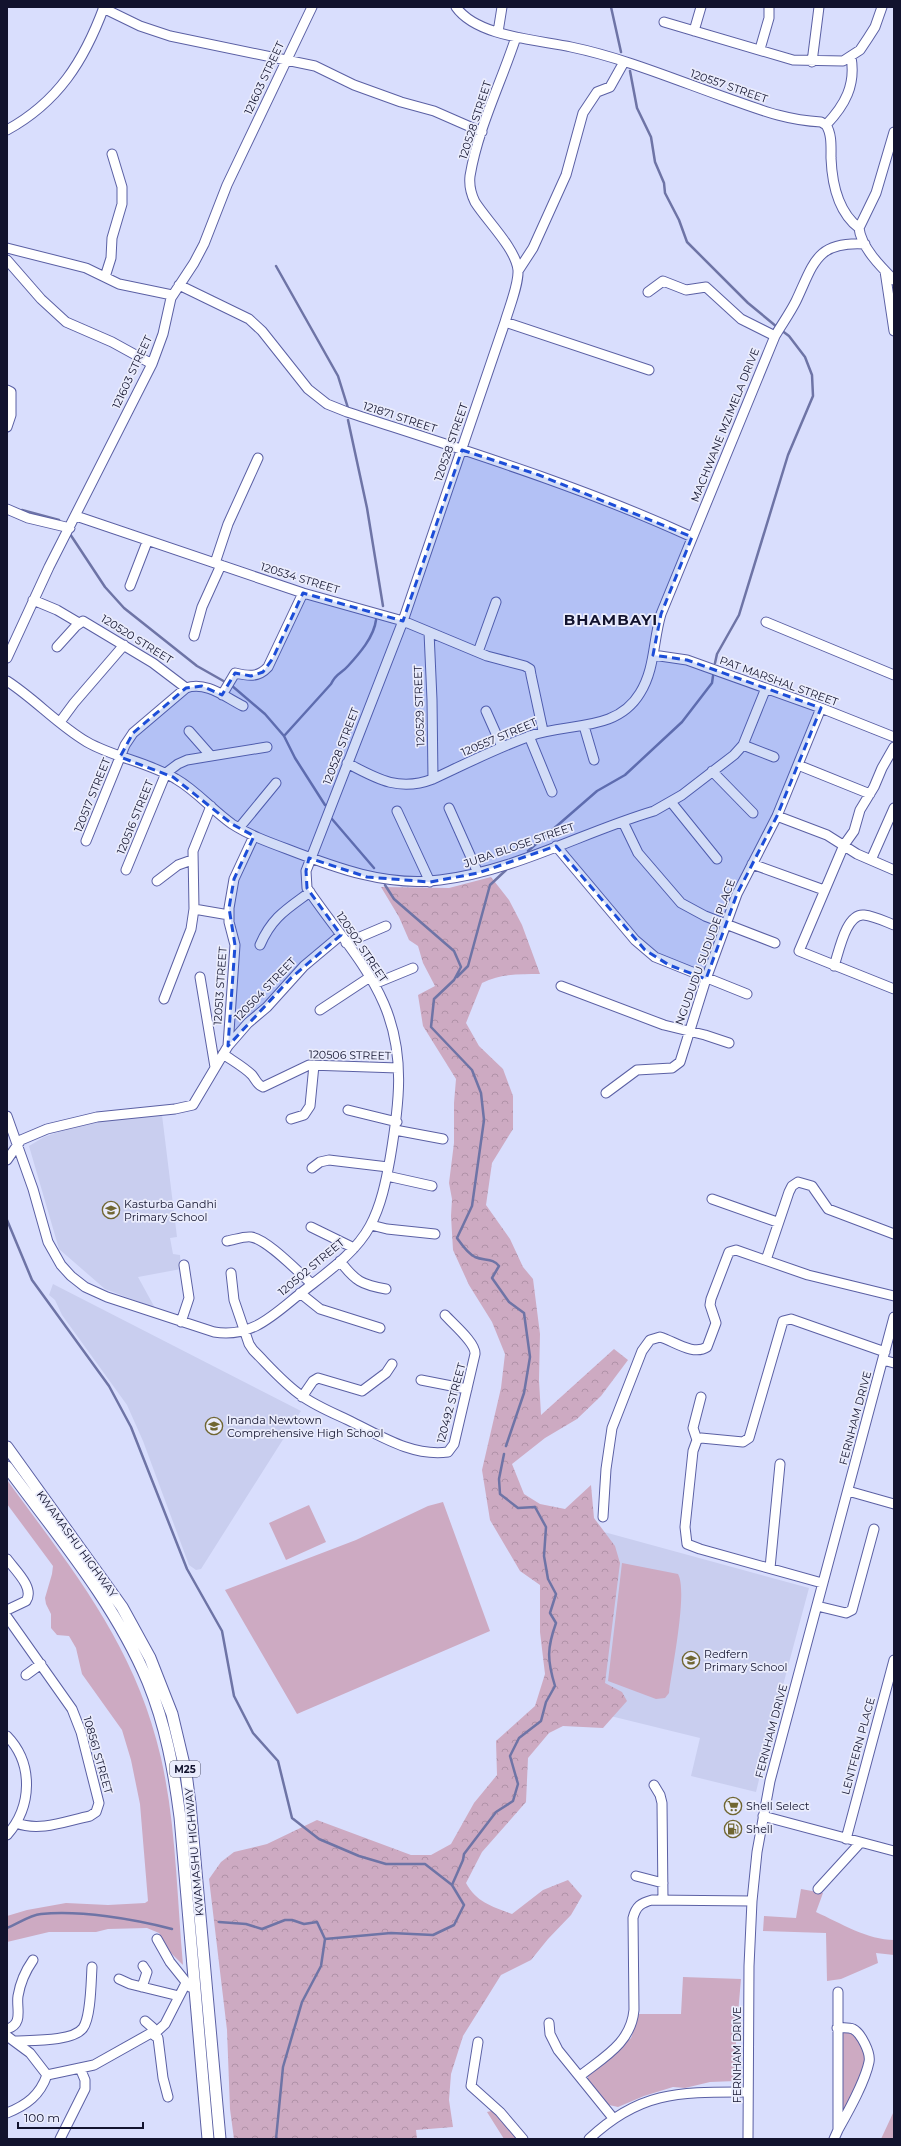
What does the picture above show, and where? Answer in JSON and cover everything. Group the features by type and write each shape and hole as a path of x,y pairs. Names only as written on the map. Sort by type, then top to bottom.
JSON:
{"main road":[{"name":"KWAMASHU HIGHWAY","path":"7,1447 122,1607 150,1658 172,1714 186,1773 190,1804 220,2139"},
{"name":"KWAMASHU HIGHWAY","path":"7,1467 100,1596 125,1634 142,1668 156,1706 174,1772 208,2139"}],"street":[{"name":"121603 STREET","path":"7,658 33,600 152,364 163,334 168,306 172,295 194,263 204,244 227,185 286,58 312,7"},
{"name":"120557 STREET","path":"456,7 472,21 498,32 516,37 572,47 624,62 782,117 821,122 826,125"},
{"path":"498,32 502,7"},
{"path":"694,31 701,7"},
{"path":"760,49 769,18 769,7"},
{"path":"812,62 819,7"},
{"path":"664,22 760,49 793,60 812,62 843,61 851,57 868,38 875,27 882,7"},
{"path":"7,130 48,102 63,85 78,63 94,33 104,8 155,32 177,38 286,58 315,66 354,85 401,102 434,111 482,132"},
{"name":"120528 STREET","path":"310,858 403,621 505,322 518,271 508,248 481,212 471,193 470,176 482,132 516,37"},
{"path":"851,57 854,71 850,90 842,108 826,125 829,133 832,176 836,192 850,219 859,228 865,244 885,271 894,280"},
{"path":"518,271 533,248 566,175 583,113 597,92 610,87 624,62"},
{"path":"859,228 874,198 894,132"},
{"path":"105,277 111,258 112,238 122,204 122,187 112,154"},
{"name":"MACHWANE MZIMELA DRIVE","path":"653,655 655,637 661,614 778,330 796,302 807,274 817,258 828,249 838,244 865,244"},
{"path":"7,248 86,268 119,284 172,295"},
{"path":"8,264 41,299 66,322 112,342 152,364"},
{"path":"885,271 894,332"},
{"path":"648,292 663,282 686,290 706,287 741,319 778,330"},
{"name":"121871 STREET","path":"179,285 241,314 254,323 308,389 327,404 347,412 539,475 654,520 692,537"},
{"path":"505,322 649,370"},
{"path":"7,390 10,392 10,415 7,427"},
{"path":"194,636 202,607 218,564 228,524 258,458"},
{"path":"7,509 28,518 70,528"},
{"name":"120534 STREET","path":"76,516 147,542 303,593 403,621 478,652 516,663 530,670 543,731"},
{"path":"130,586 147,542"},
{"path":"224,692 233,676 251,676 263,672 273,658 303,593"},
{"name":"120520 STREET","path":"33,600 60,612 78,623 87,622 165,671 186,688"},
{"path":"478,652 496,602"},
{"path":"766,622 894,675"},
{"path":"58,646 78,623"},
{"name":"120529 STREET","path":"429,632 433,780"},
{"path":"60,722 74,703 124,645"},
{"name":"120557 STREET","path":"347,763 375,777 398,784 415,785 433,780 502,747 543,731 584,726 604,721 626,709 640,694 648,675 653,655"},
{"name":"PAT MARSHAL STREET","path":"653,655 687,660 820,708 894,737"},
{"name":"JUBA BLOSE STREET","path":"7,681 85,741 120,757 166,773 185,784 239,828 254,836 310,858 367,877 430,882 478,873 623,822 672,802 734,755 743,745 766,688"},
{"path":"186,688 202,686 224,692 243,706"},
{"name":"120517 STREET","path":"86,841 120,757 132,732 186,688"},
{"name":"NGUDUDU SUDUDE PLACE","path":"606,1093 637,1070 666,1069 678,1065 706,979 726,924 752,864 776,816 820,708"},
{"path":"486,711 502,747"},
{"path":"584,726 594,760"},
{"path":"189,731 212,756"},
{"path":"530,736 552,792"},
{"path":"743,745 774,758"},
{"path":"894,747 870,794 860,810 854,831 844,845 799,951 894,989"},
{"path":"166,773 182,762 267,748"},
{"path":"798,765 870,794"},
{"path":"712,771 753,813"},
{"name":"120516 STREET","path":"126,870 166,773"},
{"path":"239,828 276,783"},
{"path":"672,802 717,858"},
{"path":"164,999 191,929 194,909 192,860 197,837 211,806"},
{"path":"449,808 478,873"},
{"path":"871,860 894,808"},
{"path":"397,811 430,882"},
{"path":"776,816 827,835 871,860 894,870"},
{"path":"623,822 638,852 681,903 705,916 775,943"},
{"name":"120513 STREET","path":"225,1050 235,945 229,915 234,879 254,836"},
{"path":"556,846 645,950 669,965 747,994"},
{"name":"120502 STREET","path":"18,1144 48,1242 61,1265 85,1287 92,1291 182,1322 224,1334 246,1331 264,1322 354,1248 371,1225 386,1176 396,1126 399,1098 398,1068 394,1034 385,1006 372,980 310,892 306,878 310,858"},
{"path":"157,881 178,865 192,860"},
{"path":"752,864 824,890"},
{"path":"260,944 267,929 278,916 310,892"},
{"path":"194,909 229,915"},
{"path":"834,966 847,928 854,918 863,915 894,925"},
{"path":"346,943 386,926"},
{"name":"120504 STREET","path":"18,1144 24,1138 56,1126 97,1118 175,1109 193,1104 225,1050 248,1023 267,1007 292,978 341,935"},
{"path":"320,1010 372,980 413,968"},
{"path":"200,977 214,1068"},
{"path":"561,986 664,1025 689,1032 705,1034 729,1043"},
{"name":"120506 STREET","path":"225,1050 251,1075 258,1085 262,1087 301,1068 314,1065 398,1068"},
{"path":"291,1119 304,1115 310,1106 314,1065"},
{"path":"348,1110 396,1126 443,1139"},
{"path":"7,1116 18,1144 7,1160"},
{"path":"312,1168 320,1162 330,1160 388,1167"},
{"path":"386,1176 432,1186"},
{"path":"766,1260 777,1222 792,1186 798,1182 803,1182 812,1186 828,1209 894,1234"},
{"path":"712,1199 777,1222"},
{"path":"371,1225 387,1229 435,1234"},
{"path":"311,1228 354,1248"},
{"path":"227,1241 250,1236 258,1239 292,1265 312,1284"},
{"path":"603,1517 606,1469 612,1428 646,1345 654,1338 660,1337 693,1350 700,1350 707,1347 716,1323 710,1305 711,1299 729,1252 736,1250 808,1275 894,1296"},
{"path":"340,1261 359,1282 386,1289"},
{"path":"182,1322 188,1298 184,1265"},
{"name":"120492 STREET","path":"231,1273 234,1300 253,1350 302,1397 397,1444 411,1449 444,1453 451,1450 454,1444 476,1350 444,1315"},
{"path":"300,1293 320,1309 380,1328"},
{"name":"FERNHAM DRIVE","path":"748,2139 749,1966 752,1901 763,1816 770,1781 894,1317"},
{"path":"697,1440 706,1437 742,1442 749,1438 783,1321 791,1319 884,1356 894,1363"},
{"path":"302,1397 313,1381 318,1378 362,1391 386,1373 392,1364"},
{"path":"421,1380 467,1389"},
{"path":"701,1397 693,1428 697,1440 693,1451 685,1527 687,1544 700,1550 822,1583"},
{"path":"770,1568 780,1464"},
{"path":"848,1492 894,1504"},
{"path":"817,1606 846,1613 852,1610 874,1529"},
{"path":"7,1559 27,1587 29,1593 26,1601 7,1610"},
{"name":"108561 STREET","path":"9,1622 41,1664 76,1718 100,1803 96,1812 90,1816 39,1827 28,1828 16,1823"},
{"name":"LENTFERN PLACE","path":"846,1839 894,1660"},
{"path":"26,1675 41,1664"},
{"path":"7,1736 18,1750 27,1776 26,1800 16,1823 7,1835"},
{"path":"654,1785 660,1795 662,1803 663,1900"},
{"path":"763,1816 894,1851"},
{"path":"818,1889 860,1843"},
{"path":"636,1876 663,1883"},
{"path":"580,2076 614,2048 628,2033 634,2010 634,1913 637,1908 645,1902 663,1900 752,1901"},
{"path":"157,1939 170,1962 186,1983 195,1991"},
{"path":"7,2029 13,2026 17,2021 18,1994 33,1960"},
{"path":"142,1987 147,1972 143,1966"},
{"path":"11,2038 58,2038 73,2035 83,2028 87,2016 92,1967"},
{"path":"119,1979 142,1987 179,1996"},
{"path":"47,2075 80,2068 106,2060 148,2034 154,2034 165,2024 186,1983"},
{"path":"838,1992 838,2130"},
{"path":"145,2021 153,2028 154,2034 158,2038 163,2078 168,2097"},
{"path":"549,2023 550,2034 558,2050 613,2118"},
{"path":"834,2139 849,2110 870,2061 867,2050 859,2034 852,2029 837,2028"},
{"path":"11,2038 30,2053 47,2075"},
{"path":"478,2042 471,2078 471,2086 500,2112 523,2139"},
{"path":"60,2139 85,2089 85,2080 80,2068"},
{"path":"7,2112 22,2105 42,2089 47,2075"},
{"path":"588,2139 613,2118 636,2105 674,2094 748,2092"}],"highlighted area":[{"path":"462,450 539,475 692,537 661,614 653,655 687,660 821,708 777,816 737,894 706,979 669,965 645,950 556,846 478,873 430,882 367,877 309,858 306,871 307,888 341,935 291,978 228,1046 235,945 229,908 234,879 254,836 232,824 173,777 120,757 133,733 186,688 202,686 222,695 235,673 251,676 263,672 273,658 303,593 403,621"}],"shaded area":[{"name":"Kasturba Gandhi Primary School","path":"162,1115 177,1237 170,1238 173,1254 180,1255 181,1269 138,1277 155,1308 105,1289 59,1249 29,1146 44,1137 70,1128 110,1120"},
{"name":"Inanda Newtown Comprehensive High School","path":"53,1284 301,1411 201,1569 196,1570 189,1565 143,1441 127,1405 62,1315 55,1300 49,1295"},
{"name":"Redfern Primary School","path":"604,1532 809,1588 756,1792 691,1776 700,1738 586,1710"}],"green space":[{"path":"491,877 509,900 522,925 540,974 517,974 503,976 482,983 466,1023 479,1046 503,1069 513,1096 513,1129 492,1163 486,1205 510,1239 523,1267 533,1279 540,1334 539,1380 541,1415 614,1349 628,1360 601,1396 577,1419 545,1438 512,1464 524,1494 540,1504 565,1509 591,1485 594,1518 615,1546 620,1563 605,1683 622,1692 627,1701 603,1728 563,1726 549,1733 528,1758 526,1802 482,1852 466,1883 470,1890 480,1899 492,1906 512,1914 543,1890 568,1880 582,1896 571,1915 548,1939 531,1960 501,1975 463,2036 451,2074 449,2100 453,2127 416,2130 417,2139 234,2139 230,2109 227,2030 209,1879 221,1862 234,1852 267,1844 317,1820 411,1855 431,1855 451,1844 474,1803 497,1775 496,1741 535,1706 545,1674 540,1632 540,1585 520,1571 490,1520 482,1470 501,1388 505,1354 492,1322 469,1285 453,1250 451,1216 452,1199 449,1183 454,1143 454,1103 456,1079 423,1026 418,995 435,986 423,963 418,946 409,940 399,917 381,887 449,888"},
{"path":"7,1480 56,1546 99,1611 119,1645 150,1717 161,1758 170,1808 183,1965 169,1951 159,1933 147,1928 108,1929 96,1932 49,1932 7,1942 7,1916 27,1910 66,1903 108,1905 145,1903 148,1901 140,1804 131,1760 122,1730 82,1674 76,1648 69,1636 57,1635 51,1628 51,1614 45,1598 53,1566 7,1504"},
{"path":"443,1502 490,1631 297,1714 225,1590 356,1540 428,1506"},
{"path":"309,1505 326,1542 286,1560 269,1523"},
{"path":"622,1563 678,1574 681,1583 680,1613 676,1649 669,1693 665,1698 656,1699 608,1681"},
{"path":"801,1889 823,1893 816,1912 864,1934 894,1940 894,1955 876,1953 878,1963 841,1979 827,1981 826,1933 763,1931 764,1916 796,1918"},
{"path":"683,1977 741,1979 736,2037 736,2081 710,2082 685,2088 673,2087 644,2096 618,2107 609,2105 588,2080 588,2076 631,2038 639,2014 681,2014"},
{"path":"845,2032 853,2035 859,2040 865,2052 866,2061 852,2099 847,2109 840,2116 841,2034"},
{"path":"495,2110 519,2139 504,2139 487,2112"},
{"path":"894,2111 894,2139 881,2139"}],"waterway":[{"path":"611,7 621,52"},
{"path":"630,71 637,108 651,137 655,162 664,183 665,193 679,220 687,242 748,303 777,327"},
{"path":"276,266 338,376 348,408"},
{"path":"715,663 717,654 739,615 788,455 813,396 812,375 805,357 789,336 781,330"},
{"path":"348,420 367,508 383,606"},
{"path":"22,510 59,520"},
{"path":"70,534 105,587 124,608 197,666 227,683"},
{"path":"284,736 361,651 372,633 376,620"},
{"path":"528,851 597,791 625,775 682,722 712,683 713,676"},
{"path":"231,685 265,714 284,736 295,758 325,805"},
{"path":"332,819 374,868"},
{"path":"457,977 468,966 490,885 506,870"},
{"path":"385,885 394,899 454,951 461,967 454,980 434,999 431,1027 472,1070 481,1093 484,1120 472,1206 457,1238 465,1249 475,1257 497,1263 499,1266 492,1278 509,1302 524,1313 530,1357 524,1393 506,1446"},
{"path":"7,1220 32,1280 109,1386 131,1427 187,1569 222,1631 234,1696 253,1733 278,1761 292,1818 319,1839 359,1856 386,1864 425,1864 452,1885 464,1905 454,1925 433,1935 391,1933 325,1939 321,1966 302,2002 283,2067 276,2139"},
{"path":"452,1885 463,1860 464,1854 496,1812 513,1801 518,1784 510,1756 519,1738 541,1721 546,1702 555,1686 549,1661 549,1654 556,1623 550,1613 556,1594 548,1579 544,1556 546,1527 535,1507 518,1508 500,1494 499,1479 504,1454"},
{"path":"7,1928 28,1918 41,1914 73,1913 107,1916 172,1929"},
{"path":"219,1922 246,1924 262,1929 285,1920 292,1920 304,1924 317,1922 325,1939"}],"place":[{"name":"Kasturba Gandhi Primary School","path":"111,1210"},
{"name":"Inanda Newtown Comprehensive High School","path":"214,1426"},
{"name":"Redfern Primary School","path":"691,1660"},
{"name":"Shell Select","path":"733,1806"},
{"name":"Shell","path":"733,1829"}],"district":[{"name":"BHAMBAYI","path":"611,619"}]}
